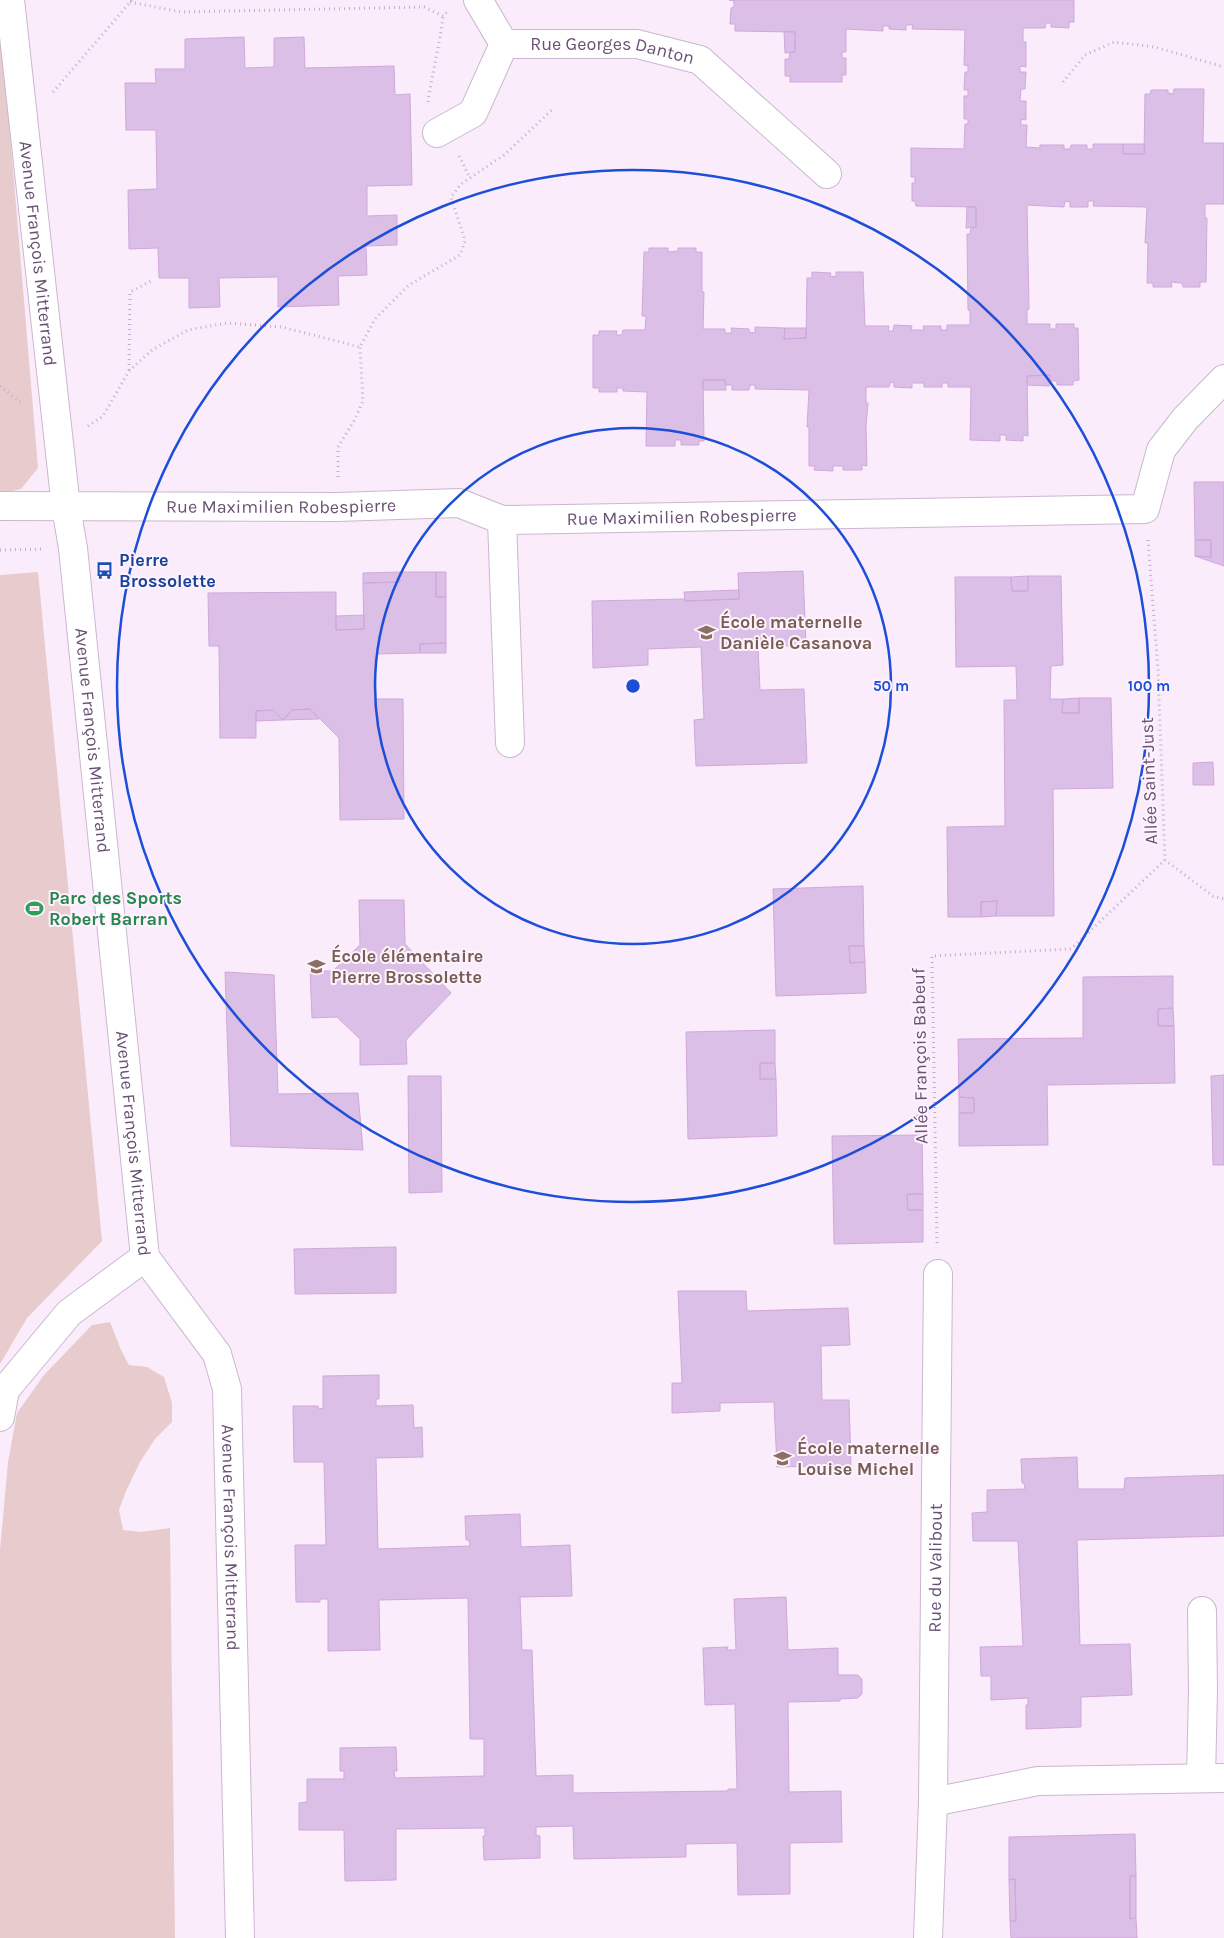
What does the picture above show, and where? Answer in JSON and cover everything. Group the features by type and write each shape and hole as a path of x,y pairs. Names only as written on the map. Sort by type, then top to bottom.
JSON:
{"street":[{"name":"Avenue François Mitterrand","path":"10,0 66,507 73,548 145,1256 217,1354 227,1389 240,1938"},
{"path":"437,134 473,113 504,44 467,3"},
{"name":"Rue Georges Danton","path":"504,44 637,44 700,60 827,174"},
{"path":"1145,509 1161,450 1185,419 1224,379"},
{"name":"Rue Maximilien Robespierre","path":"66,507 337,508 459,502 502,520 1145,509"},
{"path":"0,506 66,507"},
{"path":"502,520 510,743"},
{"path":"0,1417 6,1390 69,1313 145,1256"},
{"name":"Rue du Valibout","path":"928,1938 933,1802 938,1274"},
{"path":"933,1802 1038,1781 1212,1778 1203,1691 1202,1610"}],"path":[{"path":"52,93 131,1 181,12 424,7 443,16"},
{"path":"443,16 467,3"},
{"path":"437,134 424,139 430,84 440,46 443,16"},
{"path":"1063,82 1085,55 1114,42 1155,47 1224,67"},
{"path":"337,508 338,447 355,419 363,401 360,347 375,319 409,285 460,255 466,241 451,197 461,184 504,155 554,108"},
{"path":"129,371 130,292 153,280"},
{"path":"58,432 85,428 103,416 129,371 152,350 188,330 227,323 282,327 360,347"},
{"name":"Allée Saint-Just","path":"1145,509 1158,670 1166,860 1213,896 1224,899"},
{"path":"0,550 73,548"},
{"name":"Allée François Babeuf","path":"938,1274 932,956 1071,949 1166,860"}],"shaded area":[{"path":"0,14 38,468 21,489 0,494"},
{"name":"Parc des Sports Robert Barran","path":"38,572 102,1241 27,1318 0,1364 0,575"},
{"path":"110,1322 129,1365 147,1367 164,1377 172,1403 172,1422 155,1439 140,1462 119,1510 123,1530 141,1532 170,1528 175,1938 0,1938 0,1550 8,1462 17,1413 44,1375 92,1325"}],"building":[{"path":"729,0 1074,0 1074,22 1069,22 1069,28 1051,27 1051,23 1046,23 1045,28 1023,28 1023,42 1026,42 1026,67 1020,66 1020,72 1026,72 1025,89 1021,89 1020,101 1026,101 1026,120 1021,119 1021,125 1027,125 1026,147 1040,148 1040,145 1064,145 1064,149 1070,149 1071,145 1087,145 1087,149 1093,149 1093,144 1123,144 1123,154 1144,154 1145,94 1150,94 1151,90 1168,90 1168,93 1173,94 1174,89 1204,89 1203,143 1224,143 1224,204 1205,204 1205,218 1207,218 1206,282 1200,282 1200,287 1183,287 1182,283 1171,282 1172,287 1153,287 1153,283 1147,283 1148,243 1145,243 1147,207 1093,206 1094,201 1088,201 1088,207 1070,207 1070,202 1065,201 1064,207 1027,205 1029,309 1027,310 1027,324 1050,324 1050,329 1056,329 1056,324 1074,324 1074,328 1078,328 1079,380 1073,381 1073,385 1057,385 1057,381 1050,381 1050,375 1027,376 1028,436 1023,435 1023,441 1006,440 1006,435 1000,435 1000,441 970,440 971,387 948,387 948,383 942,383 942,387 924,387 924,383 912,383 912,388 894,387 894,382 890,383 889,387 866,387 866,403 868,403 866,426 867,466 862,465 862,470 843,470 843,466 833,466 833,471 814,470 815,466 809,466 809,427 807,427 809,390 755,389 755,385 750,385 749,390 732,390 732,385 726,385 725,380 703,380 704,441 699,441 699,445 681,445 681,440 675,440 675,446 646,446 647,392 623,391 623,388 617,388 617,392 599,392 599,388 593,388 593,335 599,335 599,331 617,331 616,335 622,335 623,330 645,330 646,316 642,316 644,252 649,252 649,248 668,248 668,252 678,251 678,248 696,248 696,252 702,252 703,329 725,329 725,333 732,333 731,328 749,329 749,332 755,333 755,327 785,328 784,339 806,338 807,278 812,278 812,272 831,273 830,276 836,277 836,272 863,272 865,326 889,326 888,331 893,331 894,325 912,326 911,330 924,330 923,326 941,326 941,330 947,330 947,325 970,325 970,311 968,310 967,234 970,234 971,228 976,227 976,207 916,206 915,201 912,201 912,183 915,183 915,177 911,177 911,148 964,149 965,124 968,124 968,119 964,119 964,96 968,96 968,90 964,90 965,72 968,72 968,66 964,65 965,30 912,29 913,25 906,25 906,30 889,29 889,26 883,26 883,31 846,29 846,52 842,52 842,58 846,58 846,75 842,75 842,82 790,82 790,76 785,76 785,59 789,59 790,52 795,52 795,32 735,31 735,24 730,24 731,8 734,7 734,1"},
{"path":"784,31 795,32 795,52 785,53"},
{"path":"244,37 245,68 274,67 274,38 304,37 305,68 394,66 395,95 410,94 412,185 367,186 367,216 397,215 397,245 366,246 367,275 338,276 339,305 278,307 278,277 219,278 220,307 189,308 189,278 159,278 158,248 129,249 128,190 157,189 156,130 126,130 125,83 156,83 155,69 185,69 185,39"},
{"path":"1123,144 1145,144 1144,154 1123,154"},
{"path":"967,207 976,207 976,227 966,228"},
{"path":"785,328 806,328 806,338 784,339"},
{"path":"1050,375 1049,386 1027,385 1027,376"},
{"path":"703,380 725,380 726,390 703,390"},
{"path":"1194,482 1224,482 1224,566 1195,556 1211,557 1211,540 1195,540"},
{"path":"1195,540 1211,540 1211,557 1195,556"},
{"path":"803,571 806,645 758,647 760,690 804,689 807,763 696,766 694,720 704,719 701,647 648,649 648,665 593,668 592,601 739,599 738,573"},
{"path":"399,572 436,572 436,597 446,597 446,643 420,644 420,653 375,654 376,699 403,699 404,819 340,820 339,738 310,709 292,710 283,720 273,710 256,711 256,738 220,738 219,646 209,646 208,593 336,592 336,630 364,629 363,583 400,582"},
{"path":"399,572 400,582 363,583 363,573"},
{"path":"436,572 446,572 446,597 436,597"},
{"path":"1028,576 1061,576 1063,665 1051,666 1050,699 1063,699 1062,713 1079,713 1079,698 1111,698 1113,788 1053,789 1054,916 996,916 997,901 981,902 981,917 948,917 947,827 1005,826 1004,700 1017,700 1016,666 956,667 955,577 1011,577 1012,591 1028,591"},
{"path":"1028,576 1028,591 1012,591 1011,577"},
{"path":"739,590 739,599 685,601 684,592"},
{"path":"364,615 364,629 336,630 336,616"},
{"path":"446,643 446,653 420,653 420,644"},
{"path":"1079,698 1079,713 1062,713 1063,699"},
{"path":"310,709 319,719 283,720 292,710"},
{"path":"273,710 283,720 256,721 256,711"},
{"path":"1213,762 1214,785 1193,785 1193,763"},
{"path":"863,886 864,946 849,946 850,963 865,962 866,993 776,996 773,889"},
{"path":"359,900 404,900 405,944 451,993 406,1040 407,1064 360,1065 360,1039 337,1017 312,1018 310,971 333,971 360,945"},
{"path":"997,901 996,916 981,917 981,902"},
{"path":"849,946 864,946 865,962 850,963"},
{"path":"225,972 274,975 278,1094 358,1093 363,1150 231,1146"},
{"path":"1173,976 1173,1008 1158,1009 1158,1026 1174,1026 1175,1083 1047,1085 1048,1145 959,1146 959,1113 974,1113 974,1098 959,1097 958,1039 1083,1038 1083,977"},
{"path":"1173,1008 1174,1026 1158,1026 1158,1009"},
{"path":"775,1030 775,1063 760,1063 760,1079 776,1079 777,1136 688,1139 686,1032"},
{"path":"760,1063 775,1063 776,1079 760,1079"},
{"path":"1224,1075 1224,1165 1213,1165 1211,1076"},
{"path":"408,1076 441,1076 442,1192 409,1193"},
{"path":"959,1097 974,1098 974,1113 959,1113"},
{"path":"922,1135 923,1194 907,1194 908,1210 923,1210 923,1242 834,1244 832,1136"},
{"path":"907,1194 923,1194 923,1210 908,1210"},
{"path":"396,1247 396,1293 295,1294 294,1249"},
{"path":"678,1291 746,1291 747,1311 848,1308 850,1345 821,1346 822,1400 849,1400 851,1465 777,1467 774,1402 720,1403 720,1411 672,1413 672,1383 682,1383"},
{"path":"379,1375 379,1399 376,1399 376,1406 413,1405 414,1428 422,1427 423,1457 376,1458 378,1549 470,1546 469,1540 466,1540 465,1516 520,1514 521,1547 570,1545 572,1596 520,1597 522,1650 532,1650 536,1776 573,1775 573,1793 728,1791 728,1789 737,1789 735,1704 705,1705 703,1648 728,1647 727,1650 736,1650 734,1599 786,1597 788,1650 838,1648 838,1675 858,1675 862,1679 862,1694 858,1698 840,1699 840,1701 788,1702 789,1792 841,1791 842,1842 790,1843 790,1894 738,1895 737,1843 686,1844 686,1857 574,1859 573,1826 536,1827 536,1835 540,1836 540,1858 484,1860 483,1836 485,1836 485,1828 396,1829 396,1880 345,1881 344,1830 299,1830 299,1803 307,1802 307,1779 344,1779 344,1771 340,1771 340,1748 396,1747 397,1771 394,1771 395,1778 484,1776 484,1739 470,1739 468,1598 379,1600 380,1650 328,1651 328,1599 320,1599 320,1602 296,1602 295,1545 326,1545 324,1462 294,1462 293,1406 318,1406 318,1408 323,1409 323,1376"},
{"path":"1077,1457 1078,1489 1124,1489 1125,1478 1224,1475 1224,1536 1077,1540 1080,1645 1130,1644 1132,1695 1081,1697 1081,1727 1026,1729 1026,1705 1028,1705 1028,1698 991,1700 991,1676 981,1676 980,1647 1023,1646 1018,1541 973,1541 972,1513 987,1512 987,1490 1025,1489 1024,1483 1022,1483 1021,1459"},
{"path":"1135,1834 1136,1876 1130,1876 1130,1919 1136,1918 1137,1938 1011,1938 1010,1921 1016,1921 1015,1879 1009,1880 1009,1837"},
{"path":"1130,1876 1136,1876 1136,1918 1130,1919"},
{"path":"1015,1879 1016,1921 1010,1921 1009,1880"}],"place":[{"name":"Pierre Brossolette","path":"105,570"},
{"name":"École maternelle Danièle Casanova","path":"706,632"},
{"name":"Parc des Sports Robert Barran","path":"35,908"},
{"name":"École élémentaire Pierre Brossolette","path":"317,966"},
{"name":"École maternelle Louise Michel","path":"783,1458"}]}
